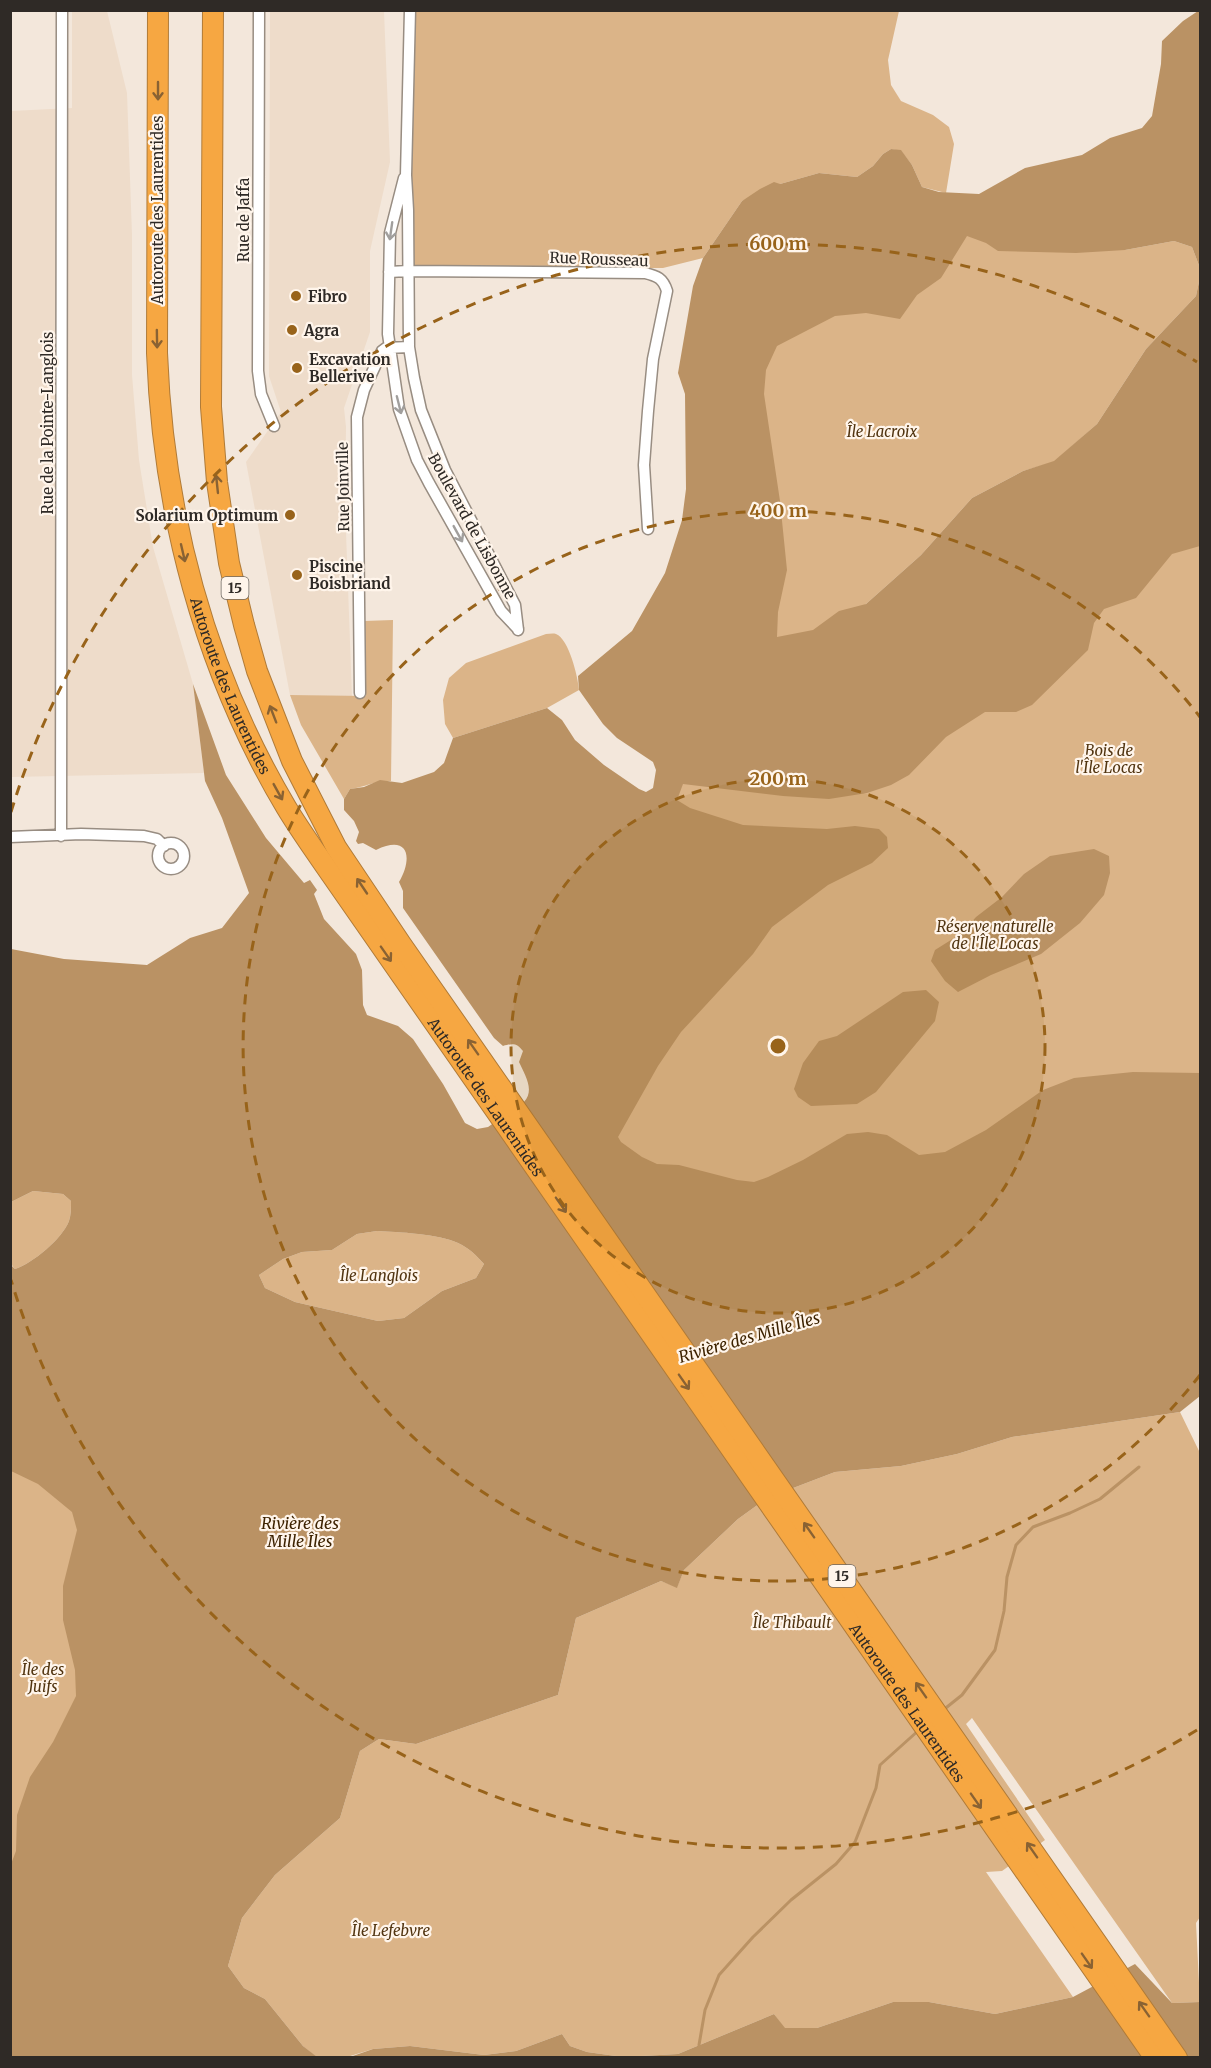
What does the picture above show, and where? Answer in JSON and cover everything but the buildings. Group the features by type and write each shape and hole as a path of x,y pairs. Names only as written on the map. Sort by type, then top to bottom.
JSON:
{"highway":[{"name":"Autoroute des Laurentides","path":"158,10 157,312 160,401 166,461 173,506 198,606 218,663 258,754 286,806 499,1100 1177,2058"},
{"name":"Autoroute des Laurentides","path":"213,10 212,416 215,465 231,571 244,625 278,727 327,833 499,1100 1155,2058"}],"street":[{"name":"Rue de la Pointe-Langlois","path":"61,836 62,10"},
{"name":"Rue de Jaffa","path":"259,10 258,372 261,394 274,426"},
{"name":"Boulevard de Lisbonne","path":"406,175 401,184 390,233 388,334 399,409 417,460 429,483 501,611 519,630 515,605 445,470 421,410 414,378 409,347 406,175 410,10"},
{"name":"Rue Rousseau","path":"389,272 645,273 656,276 664,282 667,291 653,359 644,465 648,529"},
{"path":"390,347 409,347"},
{"name":"Rue Joinville","path":"360,693 357,417 364,390 382,351 390,347"},
{"path":"429,483 445,470"},
{"path":"10,837 144,836 157,839 164,846"}],"shaded area":[{"path":"72,11 107,11 127,93 132,235 132,375 139,460 153,547 193,684 204,773 11,777 11,111 72,108"},
{"path":"270,11 384,11 390,162 370,251 370,332 344,408 352,697 290,695 246,462 281,412 269,376"}],"green space":[{"path":"410,11 899,11 888,60 891,85 901,101 933,115 949,127 954,144 946,193 922,187 912,165 901,151 891,149 857,177 819,173 780,184 742,201 703,258 663,268 412,268"},
{"name":"Île Lacroix","path":"964,235 1125,250 1174,241 1192,247 1200,268 1196,296 1146,349 1097,424 1054,462 1023,471 972,498 921,555 866,604 821,639 707,660 747,439 772,334"},
{"name":"Réserve naturelle de l'Île Locas","path":"1200,517 1200,1100 728,1228 584,1118 649,814 678,749"},
{"path":"393,620 391,781 350,789 344,799 301,725 290,695 366,696 364,621"},
{"path":"546,634 556,634 565,643 575,668 579,690 547,708 453,738 445,724 443,700 449,678 466,663"},
{"path":"33,1191 63,1194 71,1201 70,1219 60,1235 46,1250 30,1262 15,1269 11,1264 11,1202"},
{"name":"Île Langlois","path":"377,1231 441,1237 469,1249 484,1264 476,1278 442,1291 404,1318 378,1321 295,1302 265,1288 259,1275 283,1259 302,1252 332,1250 357,1234"},
{"path":"1180,1412 1200,1453 1200,1917 1196,1923 1200,2002 1172,2003 972,1718 966,1724 1045,1840 1002,1871 986,1872 1073,1997 995,2014 929,2002 893,2002 817,2028 784,2028 774,2014 678,2054 623,2057 587,2052 570,2046 562,2034 516,2051 484,2055 410,2046 373,2049 347,2057 317,2058 303,2046 265,1999 244,1988 228,1966 242,1918 275,1875 340,1818 360,1751 379,1739 416,1744 558,1695 576,1618 661,1581 677,1587 684,1570 738,1519 767,1498 835,1472 901,1466 957,1454 1012,1437"},
{"name":"Île des Juifs","path":"11,1450 90,1486 103,1690 11,1916"}],"water":[{"name":"Rivière des Mille Îles","path":"1200,11 1200,268 1192,247 1174,241 1125,250 1076,253 998,251 986,243 967,236 941,278 917,295 900,319 866,313 835,316 777,346 766,370 764,394 780,501 787,570 778,612 777,637 813,630 839,611 866,604 921,555 972,498 1023,471 1054,461 1097,424 1146,349 1196,296 1200,277 1200,546 1172,554 1136,598 1104,609 1094,623 1088,650 1032,705 1016,712 985,712 946,737 909,775 891,785 867,793 829,799 683,784 677,800 690,808 743,825 827,829 855,826 879,829 887,837 888,848 872,863 828,885 772,927 753,954 681,1032 658,1066 618,1137 621,1142 642,1157 657,1164 679,1165 737,1180 754,1182 803,1160 847,1134 868,1132 887,1135 919,1155 945,1152 986,1130 1043,1090 1074,1078 1133,1072 1200,1073 1200,1396 1180,1412 1012,1437 957,1454 901,1466 835,1472 767,1498 738,1519 684,1570 677,1588 661,1581 576,1618 558,1695 416,1744 379,1739 360,1751 340,1818 275,1875 242,1918 228,1966 244,1988 265,1999 303,2046 317,2057 11,2057 11,1864 16,1851 17,1815 30,1777 53,1742 76,1696 75,1670 63,1620 63,1586 77,1530 72,1512 38,1484 11,1471 10,1264 15,1269 22,1266 54,1243 69,1221 71,1201 63,1194 33,1191 11,1202 11,949 64,959 147,965 190,938 222,928 249,893 222,818 205,781 193,684 226,775 266,838 304,883 310,880 317,890 314,894 324,919 356,954 362,970 363,1005 367,1015 398,1026 413,1039 443,1084 465,1123 477,1129 488,1127 524,1102 529,1093 529,1087 519,1062 523,1051 515,1044 503,1046 494,1038 403,908 403,891 399,882 406,865 405,851 395,845 376,850 363,843 358,844 356,841 359,832 354,821 344,810 344,799 350,789 364,787 380,780 402,783 434,772 444,763 453,738 547,708 562,720 575,740 604,765 639,789 646,792 653,788 656,770 653,762 617,738 603,724 579,690 578,676 632,631 665,573 682,520 686,489 685,394 678,373 693,286 703,258 742,201 774,182 780,184 819,173 857,177 891,149 901,150 912,165 922,187 939,192 979,194 1025,168 1082,155 1110,138 1142,128 1152,116 1161,64 1162,41 1183,21","holes":["377,1231 441,1237 469,1249 484,1264 476,1278 442,1291 404,1318 378,1321 295,1302 265,1288 259,1275 283,1259 302,1252 332,1250 357,1234"]},
{"path":"1094,849 1109,856 1110,873 1104,895 1080,923 1041,954 958,992 945,981 931,961 935,950 962,933 976,917 1002,897 1024,874 1050,856"},
{"path":"926,990 939,1002 935,1021 876,1092 857,1104 811,1106 798,1097 794,1089 803,1063 819,1041 837,1036 903,992"},
{"path":"1135,1964 1172,2003 1200,2002 1200,2057 347,2058 373,2049 410,2046 484,2055 516,2051 562,2034 570,2046 587,2052 623,2057 678,2054 774,2014 785,2028 817,2028 893,2002 929,2002 995,2014 1073,1997"}],"waterway":[{"path":"942,1711 962,1695 995,1650 1004,1611 1007,1577 1016,1545 1033,1527 1100,1499 1139,1467"},
{"path":"699,2045 705,2010 719,1975 753,1937 791,1900 836,1864 855,1842 876,1788 880,1765 919,1730"}],"place":[{"name":"Fibro","path":"296,296"},
{"name":"Agra","path":"292,330"},
{"name":"Excavation Bellerive","path":"297,368"},
{"name":"Solarium Optimum","path":"290,515"},
{"name":"Piscine Boisbriand","path":"297,575"}],"park label":[{"name":"Bois de l'Île Locas","path":"1109,758"},
{"name":"Île Thibault","path":"792,1622"},
{"name":"Île Lefebvre","path":"391,1930"}]}
